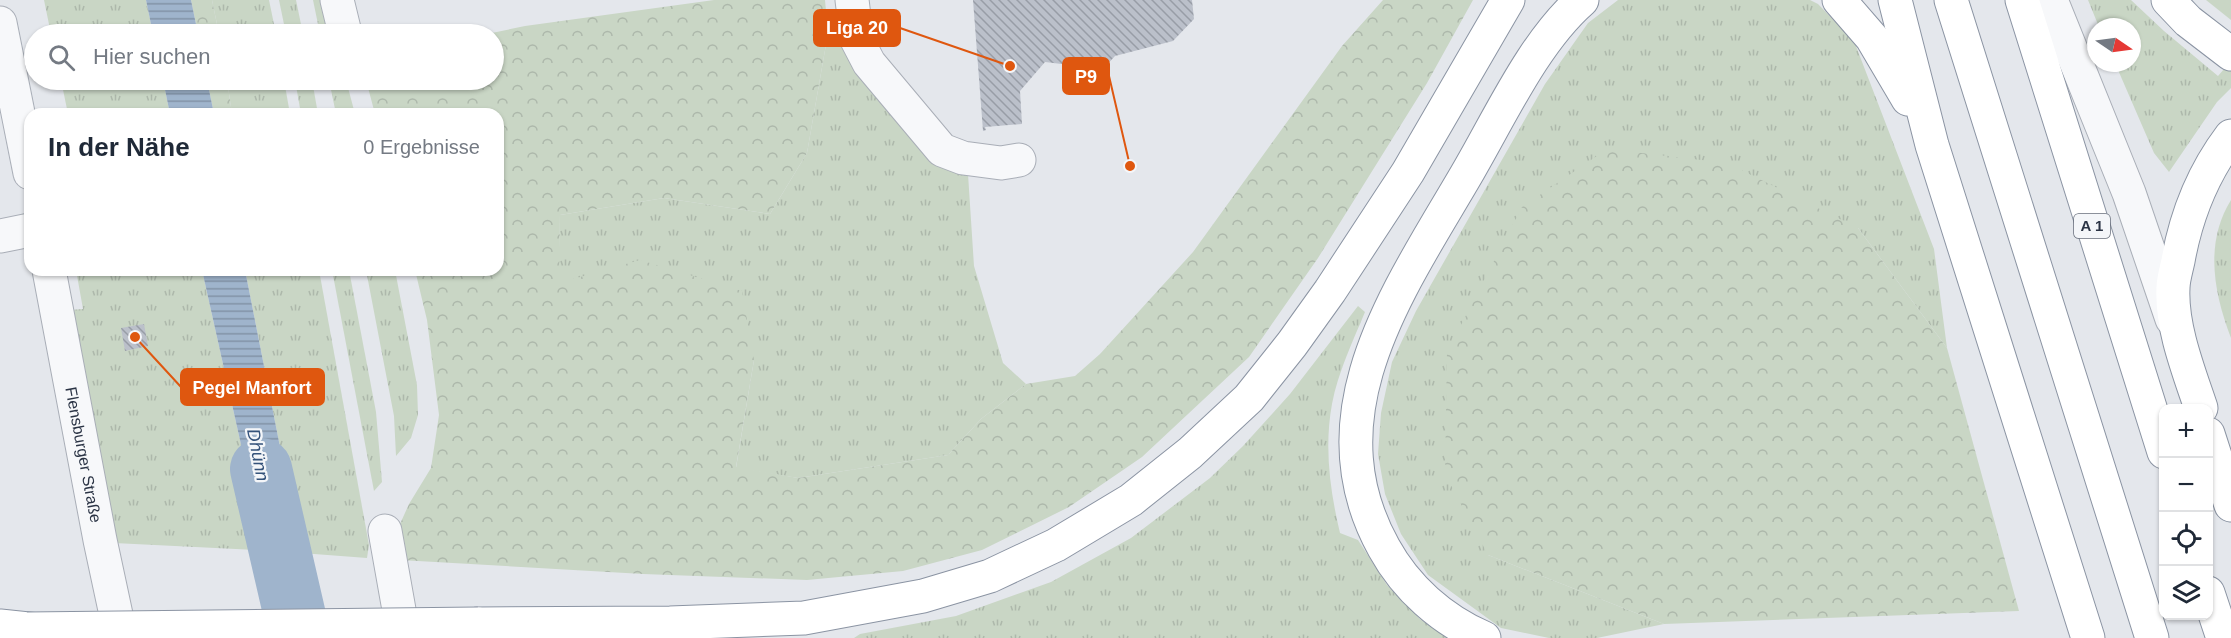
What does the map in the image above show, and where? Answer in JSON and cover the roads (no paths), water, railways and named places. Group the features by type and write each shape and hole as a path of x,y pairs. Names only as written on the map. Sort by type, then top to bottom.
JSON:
{"highway":[{"path":"14,628 670,623 815,616 923,596 990,576 1056,545 1131,500 1190,453 1249,398 1292,344 1408,172 1508,0"},
{"path":"1484,638 1442,614 1418,593 1396,567 1377,536 1364,501 1356,464 1358,405 1369,359 1396,296 1530,63 1563,17 1582,0"},
{"path":"1839,0 1857,19 1887,61 1932,145"},
{"path":"1896,0 1932,145 2088,638"},
{"path":"1951,0 2152,638"},
{"name":"A 1","path":"2022,0 2159,439"},
{"path":"2168,0 2188,21 2231,54"},
{"path":"2199,404 2182,349 2173,289 2183,231 2208,173 2231,136"},
{"path":"2213,449 2231,505"},
{"path":"2213,608 2223,638"},
{"path":"14,628 115,638"}],"street":[{"path":"338,0 343,24"},
{"path":"852,0 857,39 869,63 942,150 963,158 991,162 1019,160"},
{"path":"2051,0 2129,193 2182,349"},
{"path":"0,23 24,142"},
{"path":"0,236 24,231"},
{"name":"Flensburger Straße","path":"50,276 121,638"},
{"path":"385,531 404,638"}],"water":[{"path":"146,0 191,0 196,24 151,24"},
{"path":"165,90 209,90 213,108 169,108"},
{"path":"203,276 246,276 301,553 258,550 244,458"}],"waterway":[{"name":"Dhünn","path":"261,469 300,638"}],"place":[{"name":"Liga 20","path":"1010,66"},
{"name":"P9","path":"1130,166"},
{"name":"Pegel Manfort","path":"135,337"}]}
